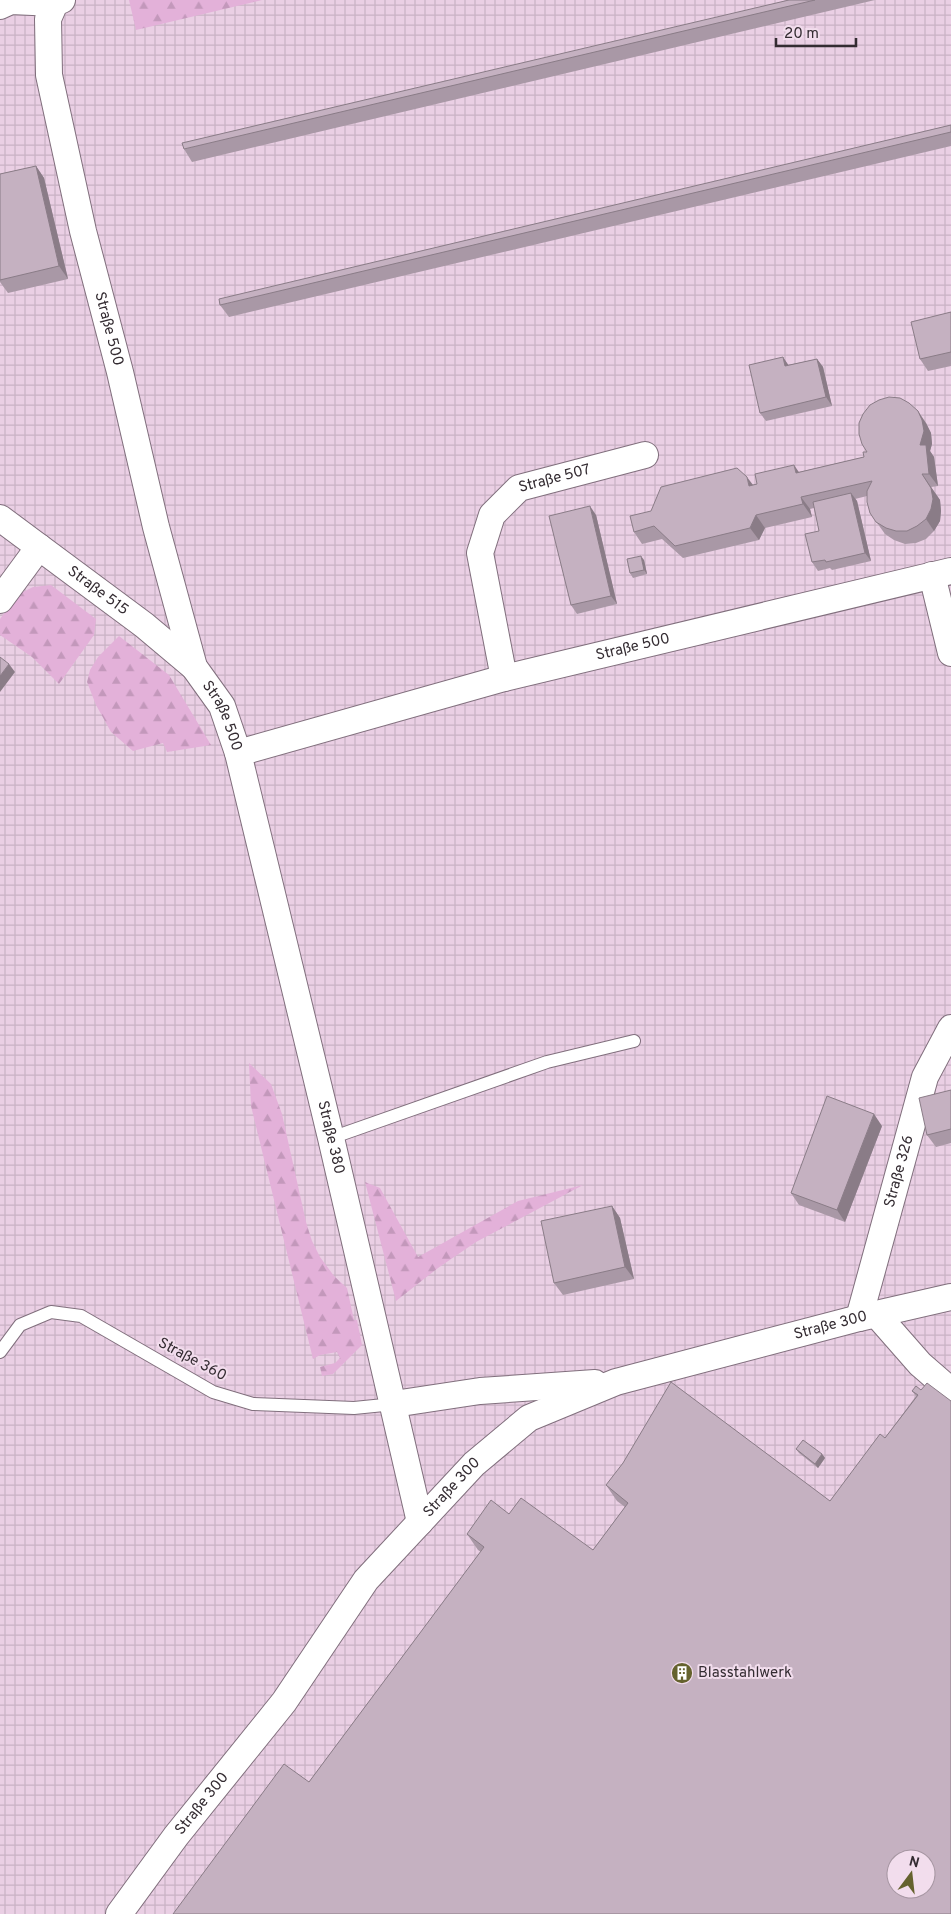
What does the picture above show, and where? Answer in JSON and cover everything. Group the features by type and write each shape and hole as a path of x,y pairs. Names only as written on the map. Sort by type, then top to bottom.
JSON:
{"street":[{"path":"0,6 11,1 59,1"},
{"name":"Straße 500","path":"59,1 48,19 49,75 83,230 120,372 156,527 194,667 222,706 238,753 504,678 942,573"},
{"name":"Straße 507","path":"504,678 480,553 492,515 519,488 644,454"},
{"name":"Straße 515","path":"0,518 144,625 194,667"},
{"path":"0,600 39,547"},
{"path":"942,573 951,653"},
{"name":"Straße 380","path":"238,753 394,1404 420,1522"},
{"name":"Straße 326","path":"868,1316 925,1077 951,1028"},
{"name":"Straße 300","path":"118,1914 176,1836 284,1702 366,1580 474,1464 529,1418 616,1382 868,1316 951,1297"},
{"path":"868,1316 951,1391"},
{"path":"394,1404 480,1391 616,1382"}],"lane":[{"path":"331,1138 546,1062 634,1040"},
{"name":"Straße 360","path":"0,1352 20,1324 51,1312 81,1316 213,1392 254,1404 354,1408 394,1404"}],"shaded area":[{"path":"0,0 951,0 951,1914 0,1914"}],"green space":[{"path":"129,0 262,0 136,30"},
{"path":"51,585 96,619 94,635 59,684 32,657 0,635 0,619 17,595 33,587"},
{"path":"119,636 169,675 211,745 167,752 163,743 133,751 111,732 96,705 87,682 90,670 98,657"},
{"path":"249,1063 271,1084 282,1114 312,1241 320,1257 334,1276 347,1288 354,1320 357,1320 362,1345 333,1374 322,1376 320,1367 335,1363 340,1358 337,1352 320,1355 313,1359 251,1106"},
{"path":"365,1182 380,1188 418,1257 518,1201 583,1185 476,1242 438,1268 396,1301"}],"building":[{"path":"789,0 815,0 184,149 182,143"},
{"path":"951,125 951,132 220,305 219,299"},
{"path":"36,166 59,266 0,280 0,174"},
{"path":"951,312 951,352 920,359 911,322"},
{"path":"783,357 785,366 817,359 826,397 760,413 749,365"},
{"path":"889,397 900,398 909,403 918,411 922,420 924,431 920,445 926,445 929,474 922,474 931,488 933,499 926,519 917,526 907,531 896,531 876,522 870,513 867,502 867,491 872,481 801,497 803,504 756,515 750,528 675,546 654,526 634,532 630,516 651,511 661,487 737,468 747,477 749,486 757,484 755,474 794,465 796,473 864,457 863,452 867,452 859,434 859,423 870,405"},
{"path":"851,493 865,553 826,562 825,560 812,562 805,534 819,531 813,502"},
{"path":"590,506 611,596 571,605 549,516"},
{"path":"641,556 644,570 630,573 627,559"},
{"path":"0,657 9,664 0,676"},
{"path":"951,1090 951,1129 927,1135 919,1098"},
{"path":"827,1096 874,1114 837,1210 791,1193"},
{"path":"612,1206 625,1267 554,1283 541,1221"},
{"name":"Blasstahlwerk","path":"671,1382 830,1501 880,1434 885,1438 918,1395 912,1391 916,1386 921,1390 927,1383 951,1401 951,1914 173,1914 284,1764 309,1782 484,1547 467,1534 491,1500 509,1514 521,1498 593,1550 628,1503 606,1485 623,1463"},
{"path":"803,1440 822,1454 815,1464 796,1449"}],"place":[{"name":"Blasstahlwerk","path":"682,1673"}]}
